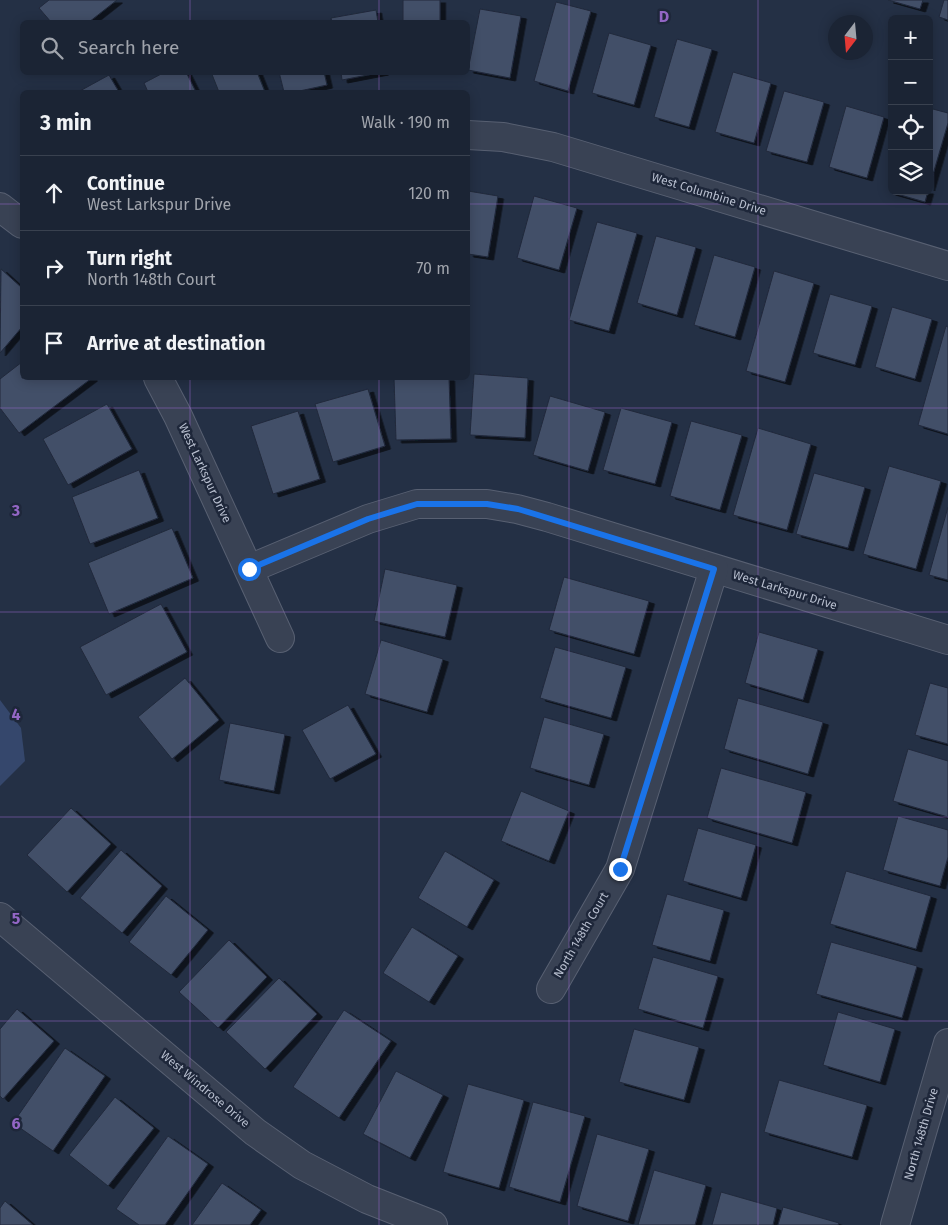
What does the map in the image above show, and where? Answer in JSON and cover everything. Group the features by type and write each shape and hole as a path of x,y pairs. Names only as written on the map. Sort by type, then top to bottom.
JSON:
{"street":[{"name":"West Columbine Drive","path":"470,135 503,137 553,147 948,266"},
{"path":"0,207 20,222"},
{"name":"West Larkspur Drive","path":"159,380 178,416 280,638"},
{"name":"West Larkspur Drive","path":"249,569 368,519 417,504 487,504 518,509 948,640"},
{"name":"North 148th Court","path":"550,989 620,869 714,569"},
{"name":"West Windrose Drive","path":"0,917 255,1132 302,1164 367,1199 433,1225"},
{"name":"North 148th Drive","path":"895,1225 948,1043"}],"water":[{"path":"0,700 21,728 25,761 0,786"}],"building":[{"path":"49,0 117,0 92,20 49,20 39,8"},
{"path":"403,0 440,0 440,20 403,20"},
{"path":"888,0 923,0 920,9"},
{"path":"944,0 948,0 948,20 939,17"},
{"path":"556,2 591,11 568,91 534,81"},
{"path":"480,9 521,16 510,78 470,70 470,60"},
{"path":"376,10 378,20 332,20 331,18"},
{"path":"609,33 651,45 634,105 592,93"},
{"path":"677,39 712,49 689,127 654,117"},
{"path":"733,72 771,83 754,143 715,132"},
{"path":"109,75 118,90 82,90"},
{"path":"159,75 188,75 195,90 147,90 144,83"},
{"path":"212,75 258,75 264,90 218,90"},
{"path":"280,75 325,75 327,85 304,90 284,90"},
{"path":"341,75 368,75 342,80"},
{"path":"784,91 824,102 807,162 766,151"},
{"path":"846,106 884,117 867,178 829,167"},
{"path":"933,109 948,113 948,123 933,174"},
{"path":"470,191 498,196 488,257 470,254"},
{"path":"900,195 927,195 925,202"},
{"path":"534,196 577,208 559,270 517,258"},
{"path":"597,222 637,233 609,331 569,320"},
{"path":"656,236 696,247 677,315 637,303"},
{"path":"714,255 755,267 735,337 694,325"},
{"path":"1,269 20,286 20,329 0,353"},
{"path":"774,271 814,283 785,382 746,371"},
{"path":"830,294 872,306 855,365 813,353"},
{"path":"892,307 932,319 915,379 875,367"},
{"path":"946,326 948,327 948,434 918,425"},
{"path":"20,364 20,380 89,380 19,433 0,408 0,379"},
{"path":"474,374 528,378 525,438 470,435"},
{"path":"394,380 449,380 451,439 396,440"},
{"path":"368,389 385,446 333,462 315,404"},
{"path":"550,396 605,412 588,471 533,455"},
{"path":"107,404 132,449 68,485 43,439"},
{"path":"621,408 672,422 655,484 603,470"},
{"path":"298,411 320,479 273,494 251,426"},
{"path":"691,421 742,435 720,510 670,496"},
{"path":"758,428 811,444 787,530 733,515"},
{"path":"889,466 941,481 916,569 863,554"},
{"path":"139,470 158,518 90,544 72,497"},
{"path":"814,473 865,487 848,548 796,534"},
{"path":"948,507 948,580 929,575"},
{"path":"172,528 193,578 109,614 88,563"},
{"path":"385,569 457,585 445,637 374,621"},
{"path":"564,577 649,601 634,654 549,630"},
{"path":"161,604 187,652 106,695 80,647"},
{"path":"759,632 818,649 803,700 745,683"},
{"path":"381,640 443,659 427,712 365,694"},
{"path":"555,647 626,667 611,718 540,698"},
{"path":"185,678 219,720 172,759 138,717"},
{"path":"930,683 948,688 948,744 915,735"},
{"path":"738,698 823,722 808,774 724,749"},
{"path":"348,705 376,754 330,779 302,730"},
{"path":"544,717 604,734 589,785 530,768"},
{"path":"230,723 285,734 274,791 219,780"},
{"path":"908,749 948,761 948,817 893,801"},
{"path":"721,768 806,792 792,843 707,818"},
{"path":"521,791 569,811 549,861 501,841"},
{"path":"71,808 111,844 67,892 27,855"},
{"path":"898,816 948,830 948,857 940,886 883,870"},
{"path":"698,828 756,845 741,898 683,881"},
{"path":"121,850 162,886 122,933 80,898"},
{"path":"445,851 494,880 467,927 418,898"},
{"path":"846,871 931,896 916,949 830,924"},
{"path":"667,894 724,910 710,961 652,945"},
{"path":"166,896 208,930 171,975 129,942"},
{"path":"412,927 458,956 429,1002 383,973"},
{"path":"229,940 267,977 218,1028 179,992"},
{"path":"831,942 917,966 902,1018 816,994"},
{"path":"653,957 718,976 703,1028 638,1009"},
{"path":"279,978 317,1014 265,1069 226,1032"},
{"path":"17,1009 54,1041 3,1099 0,1096 0,1029"},
{"path":"344,1010 391,1041 339,1118 293,1087"},
{"path":"838,1012 895,1029 880,1082 823,1065"},
{"path":"634,1029 699,1047 684,1100 619,1082"},
{"path":"65,1048 105,1076 53,1151 13,1123"},
{"path":"396,1071 443,1095 410,1158 363,1134"},
{"path":"779,1080 867,1105 852,1157 764,1132"},
{"path":"468,1084 524,1100 499,1188 443,1172"},
{"path":"115,1097 154,1128 108,1186 69,1155"},
{"path":"533,1102 585,1116 560,1202 509,1187"},
{"path":"597,1134 649,1149 628,1221 577,1206"},
{"path":"168,1136 208,1164 165,1225 139,1225 116,1209"},
{"path":"654,1170 706,1185 695,1225 638,1225"},
{"path":"222,1183 261,1210 250,1225 192,1225"},
{"path":"721,1192 777,1208 773,1225 712,1225"},
{"path":"5,1201 33,1225 0,1225 0,1208"},
{"path":"783,1207 839,1223 838,1225 778,1225"}],"route":[{"path":"249,569 368,519 417,504 461,503 487,504 547,516 714,569 620,869"}]}
